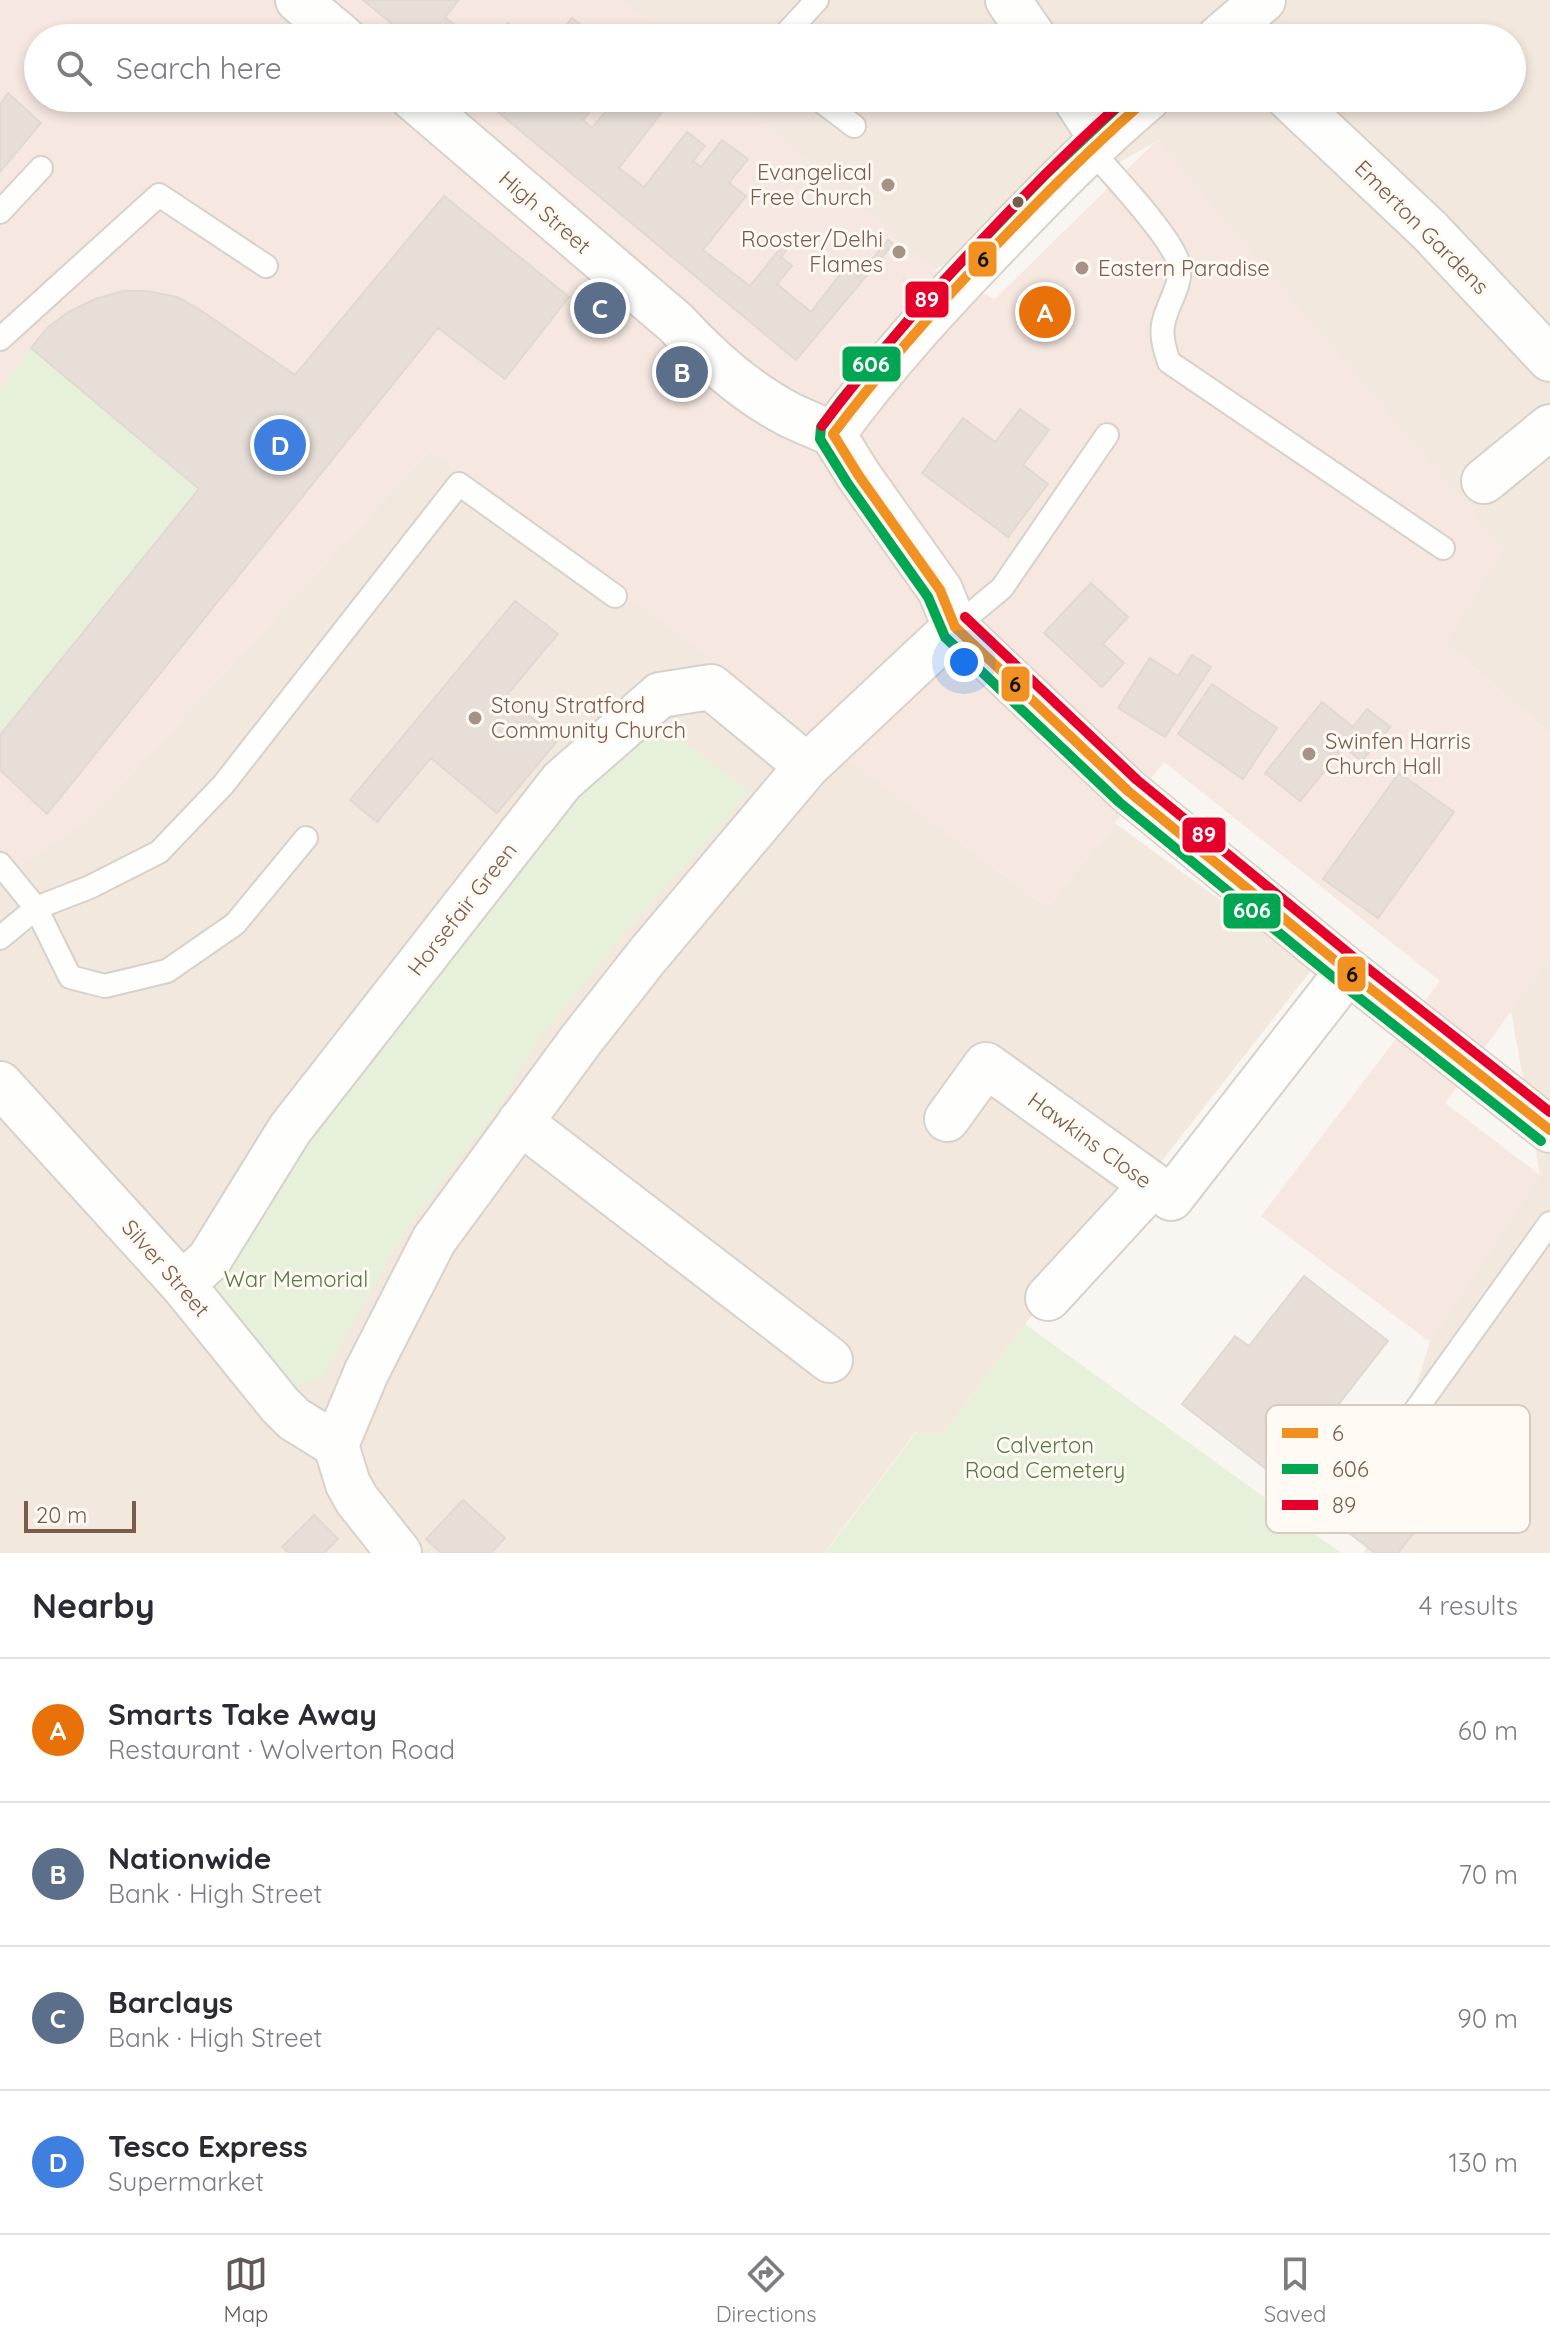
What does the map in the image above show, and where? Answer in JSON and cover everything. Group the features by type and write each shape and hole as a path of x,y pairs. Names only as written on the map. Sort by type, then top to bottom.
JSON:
{"street":[{"path":"298,0 326,24"},
{"path":"1008,0 1024,24"},
{"path":"1236,24 1263,0"},
{"name":"High Street","path":"429,112 676,323 693,343 722,368 786,413 833,434"},
{"path":"1082,112 1096,143"},
{"path":"1132,112 1096,143 954,289 880,371 833,434 940,590 955,627 1128,791 1348,971 1550,1130"},
{"name":"Emerton Gardens","path":"1304,112 1430,231 1550,359"},
{"path":"1484,481 1550,427"},
{"path":"399,1553 353,1492 336,1445 366,1373 434,1240 648,955 807,766 955,627"},
{"name":"Horsefair Green","path":"182,1284 209,1260 290,1129 562,781 660,695 711,687 807,766"},
{"name":"Hawkins Close","path":"947,1119 986,1065 1171,1198 1348,971"},
{"name":"Silver Street","path":"0,1084 182,1284 280,1405 294,1419 336,1445"},
{"path":"520,1122 830,1360"},
{"path":"1048,1298 1152,1185"}],"lane":[{"path":"795,24 817,0"},
{"path":"836,112 854,126"},
{"path":"1096,143 1170,243 1179,266 1177,287 1163,327 1169,362 1443,548"},
{"path":"0,212 41,168"},
{"path":"0,339 159,195 266,266"},
{"path":"955,627 1002,588 1107,435"},
{"path":"0,938 36,908 90,887 159,852 223,785 459,484 615,596"},
{"path":"0,864 36,908 70,977 105,986 167,971 235,924 306,838"},
{"path":"1419,1405 1550,1223"}],"shaded area":[{"path":"0,0 622,0 650,24 24,24 24,112 752,112 935,270 995,299 1157,140 1504,550 1446,643 1550,734 1550,957 1445,1103 1540,1175 1430,1342 1261,1216 1440,981 1164,762 1047,907 430,450 87,821 0,879"},
{"path":"612,0 1550,0 1550,734 1446,643 1158,140 935,270 747,112 1526,112 1526,24 641,24"},
{"path":"430,450 1047,907 1115,823 1313,968 1161,1162 1025,1324 942,1435 916,1432 824,1553 0,1553 0,879 87,821"},
{"path":"1550,957 1550,1553 1364,1553 1370,1533 1530,1533 1530,1405 1410,1405 1430,1342 1540,1175 1511,1010"}],"green space":[{"path":"31,348 199,489 0,735 0,389"},
{"name":"War Memorial","path":"653,719 750,791 619,940 541,1037 497,1110 408,1227 322,1378 288,1388 203,1289 301,1144 574,791"},
{"name":"Calverton Road Cemetery","path":"1025,1324 1266,1499 1266,1533 1313,1533 1341,1553 825,1553 917,1432 942,1435"}],"building":[{"path":"363,0 459,0 445,17 453,24 392,24"},
{"path":"8,93 24,108 24,112 29,112 41,123 0,172 0,105"},
{"path":"498,112 590,112 583,120 592,128 605,112 662,112 619,168 644,187 687,132 705,146 693,161 701,167 722,140 748,159 729,183 746,196 703,250 750,286 795,230 800,234 781,257 792,266 777,284 811,312 846,267 858,277 888,240 893,244 796,360"},
{"path":"444,196 569,297 505,379 438,328 47,814 0,770 0,735 199,489 31,348 47,328 68,312 95,299 123,291 147,291 177,297 199,309 295,375"},
{"path":"1020,409 1049,430 1023,465 1048,484 1008,537 922,473 963,418 995,442"},
{"path":"1091,583 1128,617 1103,644 1124,663 1102,687 1044,633"},
{"name":"Stony Stratford Community Church","path":"515,601 558,634 506,696 558,740 497,813 431,758 377,822 350,800"},
{"path":"1192,655 1211,667 1165,737 1118,708 1150,658 1178,676"},
{"path":"1212,684 1277,728 1243,779 1178,734"},
{"name":"Swinfen Harris Church Hall","path":"1322,702 1353,727 1367,709 1390,727 1362,761 1344,747 1300,801 1265,773"},
{"path":"1399,773 1454,812 1378,918 1323,879"},
{"path":"1304,1276 1388,1341 1338,1405 1266,1405 1266,1469 1182,1404 1235,1336 1249,1346"},
{"path":"463,1500 505,1538 491,1553 441,1553 426,1539"},
{"path":"314,1515 338,1539 324,1553 289,1553 282,1547"},
{"path":"1349,1533 1414,1533 1398,1553 1375,1553"}],"transit line":[{"name":"89","path":"822,426 884,348 950,274 1059,160 1111,112"},
{"name":"606","path":"1112,112 1045,175 925,300 841,400 821,427 820,439 928,597 945,637 1119,802 1339,982 1541,1141"},
{"name":"6","path":"833,434 894,358 980,262 1037,202 1132,112"},
{"name":"6","path":"833,434 940,590 955,627 1128,791 1348,971 1550,1130"},
{"name":"89","path":"965,617 1137,780 1357,960 1550,1112"}],"place":[{"name":"Evangelical Free Church","path":"888,185"},
{"name":"Rooster/Delhi Flames","path":"899,252"},
{"name":"Eastern Paradise","path":"1082,268"},
{"name":"Barclays","path":"600,308"},
{"name":"Smarts Take Away","path":"1045,312"},
{"name":"Nationwide","path":"682,372"},
{"name":"Tesco Express","path":"280,445"},
{"name":"Stony Stratford Community Church","path":"475,718"},
{"name":"Swinfen Harris Church Hall","path":"1309,754"}]}
